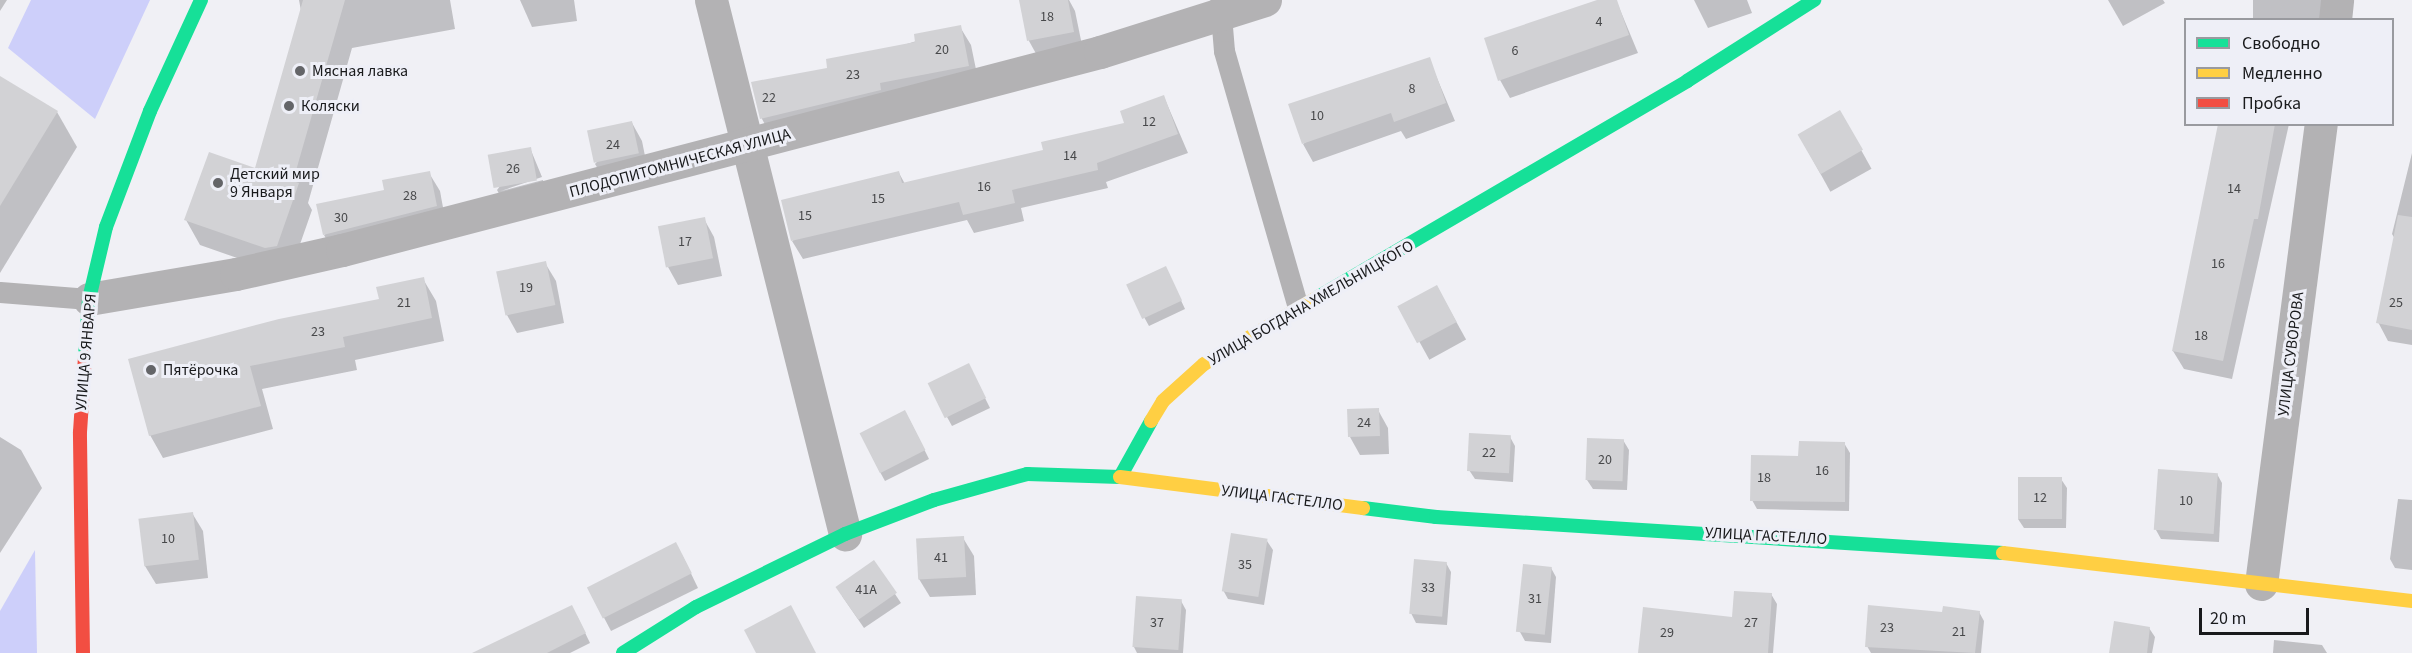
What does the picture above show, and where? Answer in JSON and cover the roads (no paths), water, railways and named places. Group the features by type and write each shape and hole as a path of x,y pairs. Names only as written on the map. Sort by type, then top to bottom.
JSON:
{"street":[{"name":"УЛИЦА 9 ЯНВАРЯ","path":"83,653 80,432 89,299 110,217 150,111 201,0"},
{"path":"711,0 845,534"},
{"name":"ПЛОДОПИТОМНИЧЕСКАЯ УЛИЦА","path":"89,299 236,274 342,250 1100,52 1221,7 1265,0"},
{"name":"УЛИЦА БОГДАНА ХМЕЛЬНИЦКОГО","path":"1120,477 1163,401 1204,364 1298,308 1365,272 1677,87 1814,0"},
{"path":"2335,18 2337,0"},
{"name":"УЛИЦА СУВОРОВА","path":"2261,584 2321,126"},
{"path":"622,653 696,607 845,534 934,500 1027,474 1120,477"},
{"name":"УЛИЦА ГАСТЕЛЛО","path":"1120,477 1436,517 1953,547 2412,601"}],"lane":[{"path":"1221,7 1224,51 1298,308"},
{"path":"0,292 89,299"}],"place":[{"name":"Мясная лавка","path":"300,71"},
{"name":"Коляски","path":"289,106"},
{"name":"Детский мир 9 Января","path":"218,183"},
{"name":"Пятёрочка","path":"151,370"}]}
